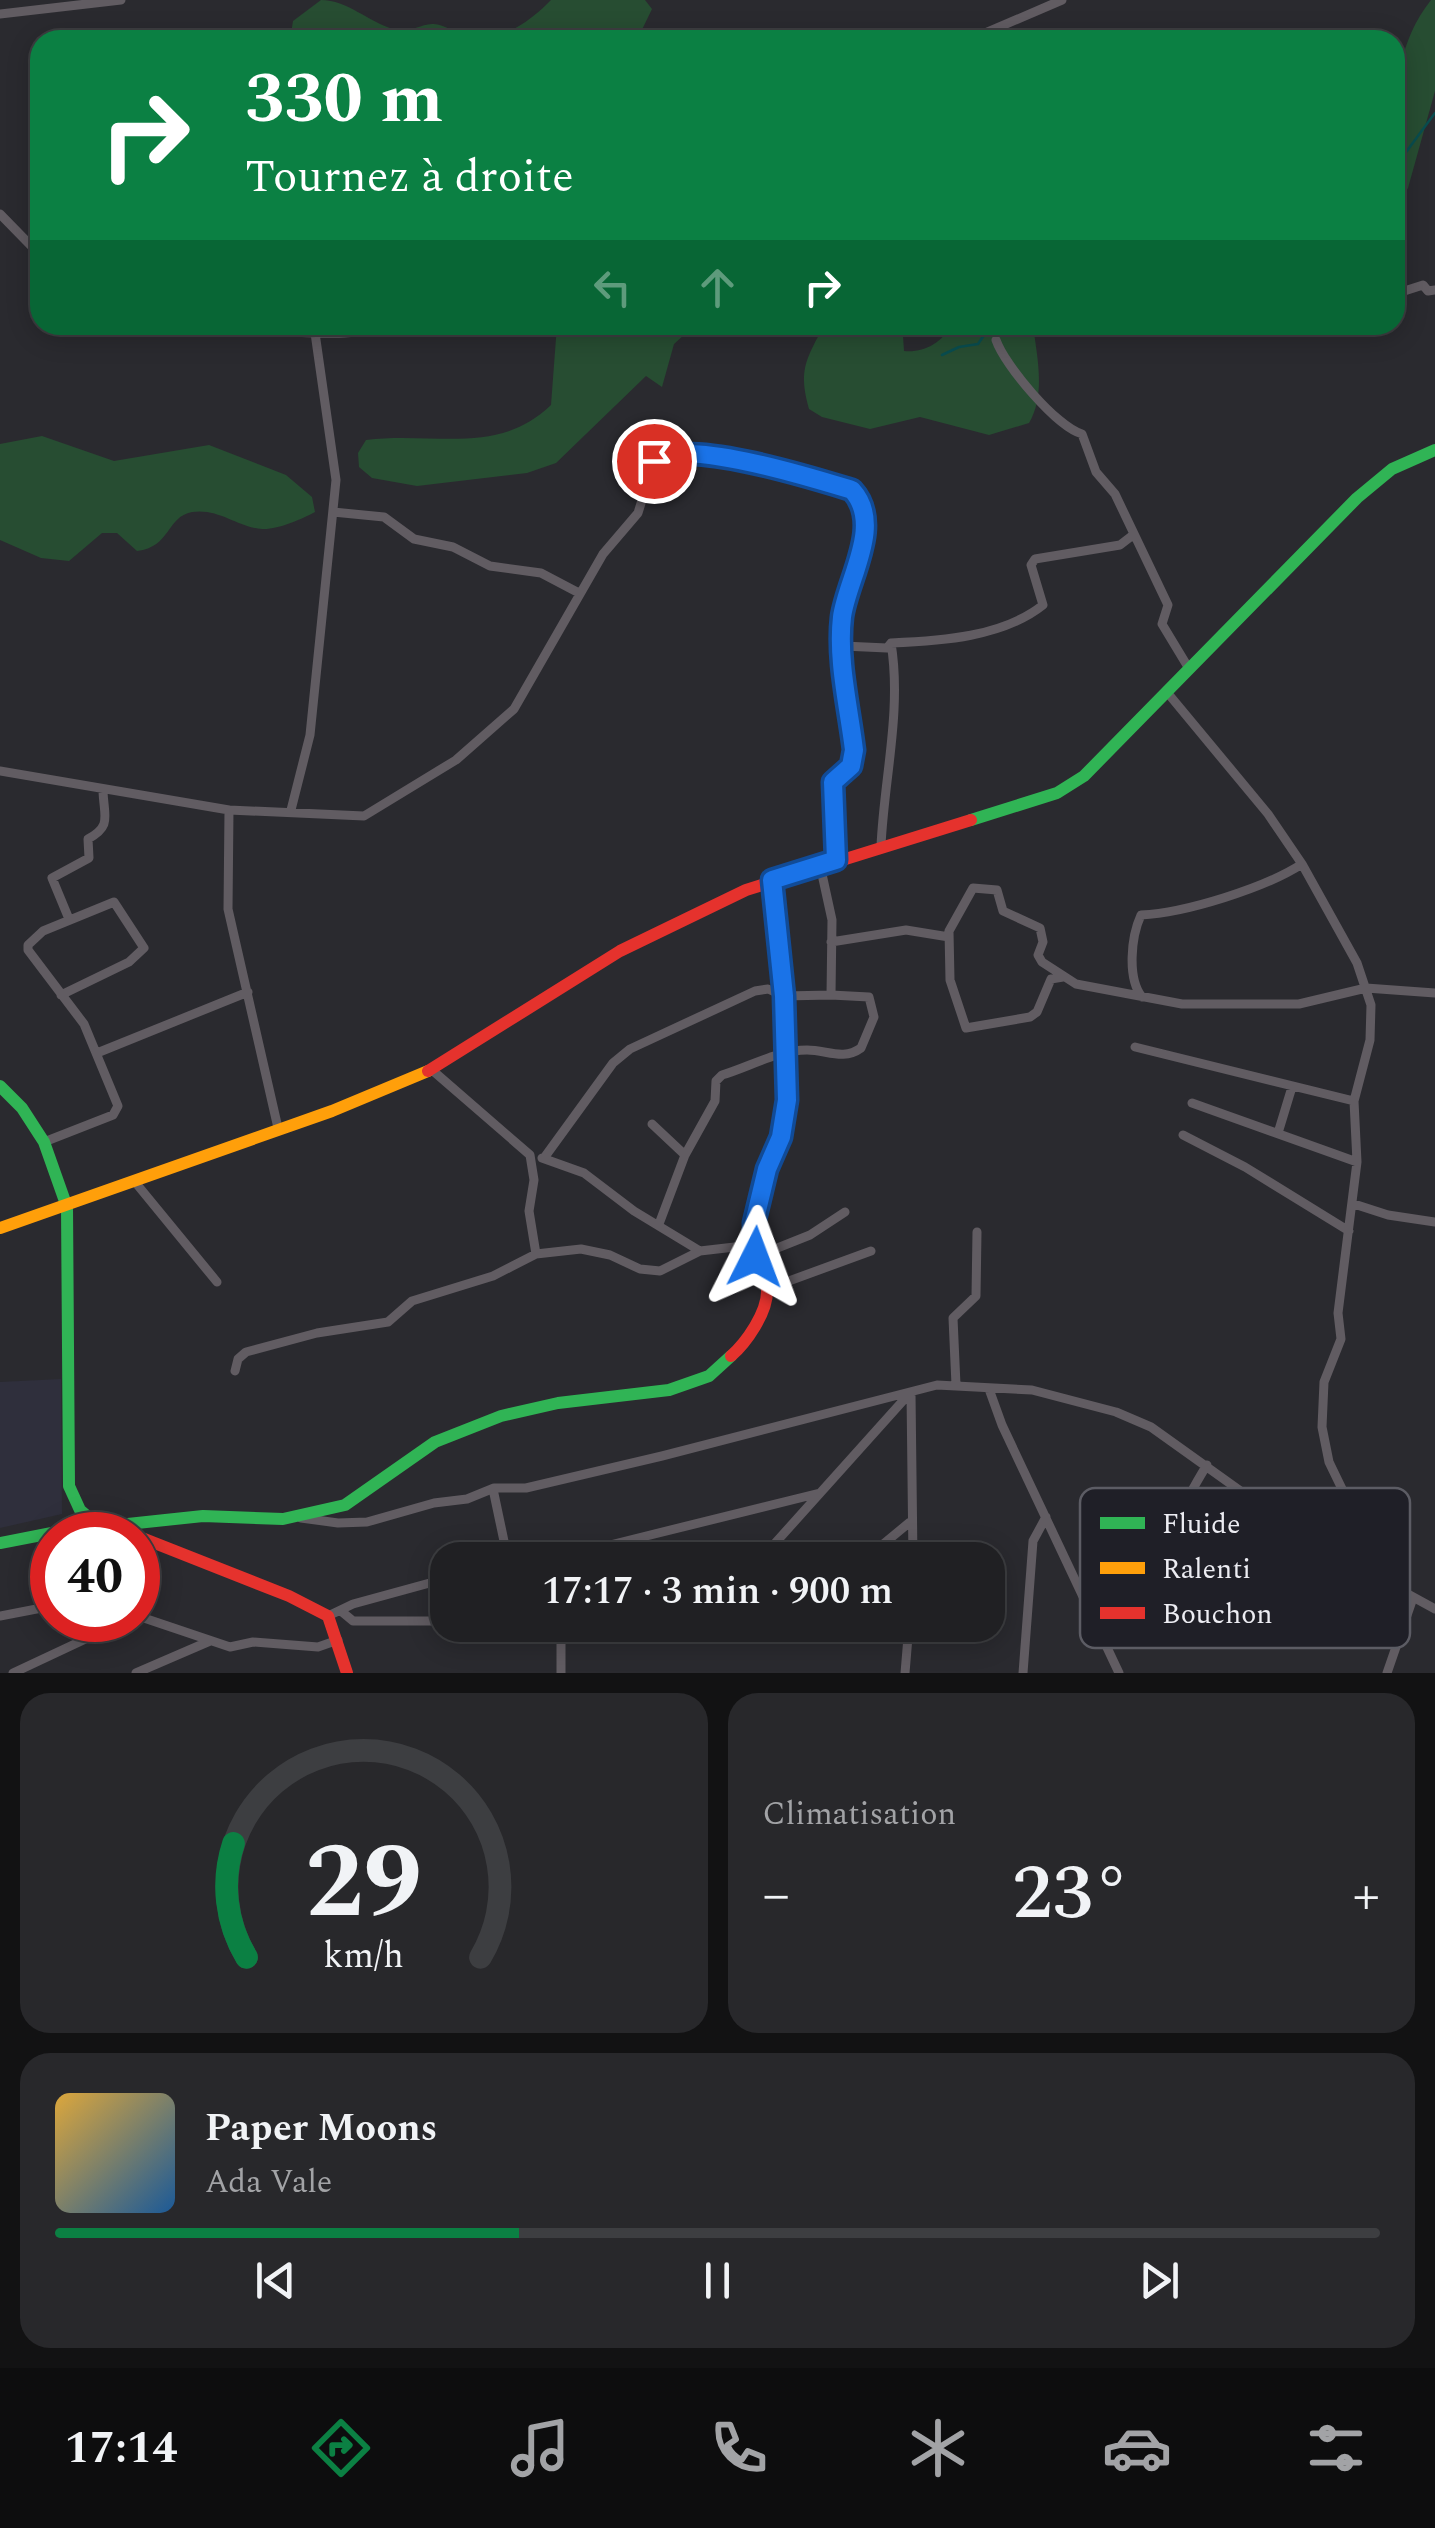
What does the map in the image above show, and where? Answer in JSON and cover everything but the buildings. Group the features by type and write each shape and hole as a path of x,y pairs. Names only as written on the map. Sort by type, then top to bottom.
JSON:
{"street":[{"path":"0,14 121,0"},
{"path":"992,30 1062,0"},
{"path":"0,214 30,246"},
{"path":"1405,291 1423,286 1428,291 1435,290"},
{"path":"291,810 310,735 336,480 315,335"},
{"path":"996,340 1005,357 1052,414 1068,430 1082,434 1096,472 1115,494 1168,606 1162,620 1164,628 1188,667"},
{"path":"0,1228 67,1207 432,1070 620,951 772,880 1057,794 1084,776 1357,498 1392,469 1435,450"},
{"path":"0,772 229,810 364,816 456,760 514,709 579,594 618,533 638,513 658,457 680,453 752,463 852,490 858,497 864,546 846,591 842,646 854,750 851,766 833,782 836,860"},
{"path":"333,512 384,518 414,539 453,547 490,566 541,573 579,594"},
{"path":"842,646 888,648 892,643 993,630 1043,605 1031,565 1034,559 1120,545 1133,535"},
{"path":"880,846 882,808 890,782 892,643"},
{"path":"1166,691 1268,814 1302,864 1357,964 1366,988 1372,1019 1354,1101 1358,1162 1338,1313 1341,1340 1324,1382 1322,1427 1329,1462 1342,1488"},
{"path":"69,919 52,878 89,858 88,839 101,834 104,827 102,790"},
{"path":"229,810 226,898 278,1128"},
{"path":"820,864 832,920 831,995"},
{"path":"1142,997 1133,986 1133,932 1141,915 1265,884 1302,864"},
{"path":"283,1520 345,1504 436,1442 501,1416 558,1404 626,1398 703,1380 740,1348 763,1309 767,1289 754,1251 763,1183 785,1121 784,996 772,880"},
{"path":"1063,977 1051,979 1037,1012 1030,1017 966,1028 950,980 949,937 950,924 974,888 994,888 1003,911 1040,928 1043,942 1039,958 1063,977 1086,987 1182,1004 1299,1004 1366,988 1435,993"},
{"path":"44,1142 116,1112 84,1024 60,994 28,945 31,939 69,919 114,902 144,946 129,962 60,994"},
{"path":"831,942 906,930 949,937"},
{"path":"544,1158 613,1063 630,1048 755,991 768,989 784,996 869,997 874,1017 861,1048 842,1056 806,1050 783,1054 722,1075 716,1082 715,1101 685,1155 660,1224"},
{"path":"97,1053 248,992"},
{"path":"1135,1047 1354,1101"},
{"path":"432,1070 530,1155 584,1173 634,1211 700,1251"},
{"path":"0,1086 22,1108 44,1142 67,1207 70,1486 71,1496 82,1512"},
{"path":"1278,1134 1292,1087"},
{"path":"1192,1102 1358,1162"},
{"path":"652,1124 685,1155"},
{"path":"1183,1136 1244,1167 1348,1231"},
{"path":"530,1155 534,1180 529,1210 536,1254"},
{"path":"135,1182 216,1282"},
{"path":"1354,1204 1388,1215 1435,1222"},
{"path":"234,1371 238,1359 246,1352 317,1333 388,1322 412,1301 493,1276 536,1254 581,1249 660,1272 700,1251 754,1251 810,1235 845,1212"},
{"path":"956,1385 952,1318 976,1296 977,1232"},
{"path":"767,1289 871,1251"},
{"path":"160,1522 229,1514 367,1522 434,1503 466,1499 492,1488 526,1488 911,1392 956,1385 1032,1390 1116,1412 1151,1428 1238,1488"},
{"path":"989,1388 1002,1425 1080,1590"},
{"path":"776,1542 911,1392"},
{"path":"911,1392 912,1542"},
{"path":"1193,1488 1207,1465"},
{"path":"492,1488 504,1542"},
{"path":"622,1542 820,1493"},
{"path":"1023,1673 1033,1540 1046,1517"},
{"path":"886,1542 910,1522"},
{"path":"0,1543 30,1538"},
{"path":"160,1543 353,1621 430,1621"},
{"path":"335,1613 430,1584"},
{"path":"1410,1596 1434,1607"},
{"path":"1410,1607 1413,1598"},
{"path":"0,1616 30,1610"},
{"path":"335,1613 347,1673"},
{"path":"160,1624 230,1647 252,1642 318,1647 338,1640"},
{"path":"12,1673 79,1642"},
{"path":"136,1673 210,1642"},
{"path":"561,1673 562,1642"},
{"path":"905,1673 908,1642"},
{"path":"1107,1648 1119,1673"},
{"path":"1387,1673 1396,1648"}],"shaded area":[{"path":"61,1379 62,1512 30,1512 30,1521 0,1528 0,1382"}],"green space":[{"path":"321,0 403,30 292,30 293,21"},
{"path":"551,0 645,0 652,9 642,30 512,30"},
{"path":"1431,0 1435,0 1435,91 1405,193 1405,52 1416,23"},
{"path":"436,24 451,30 403,30"},
{"path":"556,335 684,335 674,344 662,387 646,376 556,463 527,473 417,486 372,478 359,467 358,453 366,440 486,437 530,421 551,405"},
{"path":"819,335 903,335 904,351 911,351 925,348 943,335 1034,335 1039,375 1037,400 1029,423 989,435 920,417 870,429 822,417 809,409 804,375"},
{"path":"42,436 114,461 209,445 286,475 312,497 315,512 282,526 262,529 211,513 192,512 177,520 148,548 137,551 117,533 102,533 69,561 41,558 0,540 0,444"}],"waterway":[{"path":"1405,154 1435,113"},
{"path":"942,355 978,344 984,335"}],"traffic: fast":[{"path":"971,820 1057,793 1084,776 1357,498 1392,469 1435,450"},
{"path":"0,1086 22,1108 44,1142 67,1207 69,1486 82,1512"},
{"path":"0,1543 62,1531 203,1516 283,1519 345,1505 435,1442 501,1416 558,1403 669,1390 709,1376 731,1356"}],"traffic: slow":[{"path":"772,879 784,1005"},
{"path":"0,1228 332,1111 428,1071"}],"traffic: jam":[{"path":"428,1071 620,951 746,890 971,820"},
{"path":"731,1356 755,1326 766,1299 753,1223 784,1119 784,1005"},
{"path":"160,1545 289,1596 328,1616 347,1673"}],"route":[{"path":"654,461 666,454 680,453 752,463 852,490 862,505 864,546 846,591 841,630 854,750 851,766 833,782 836,860 772,880 784,996 787,1100 781,1137 767,1169 754,1223 755,1257"}]}
